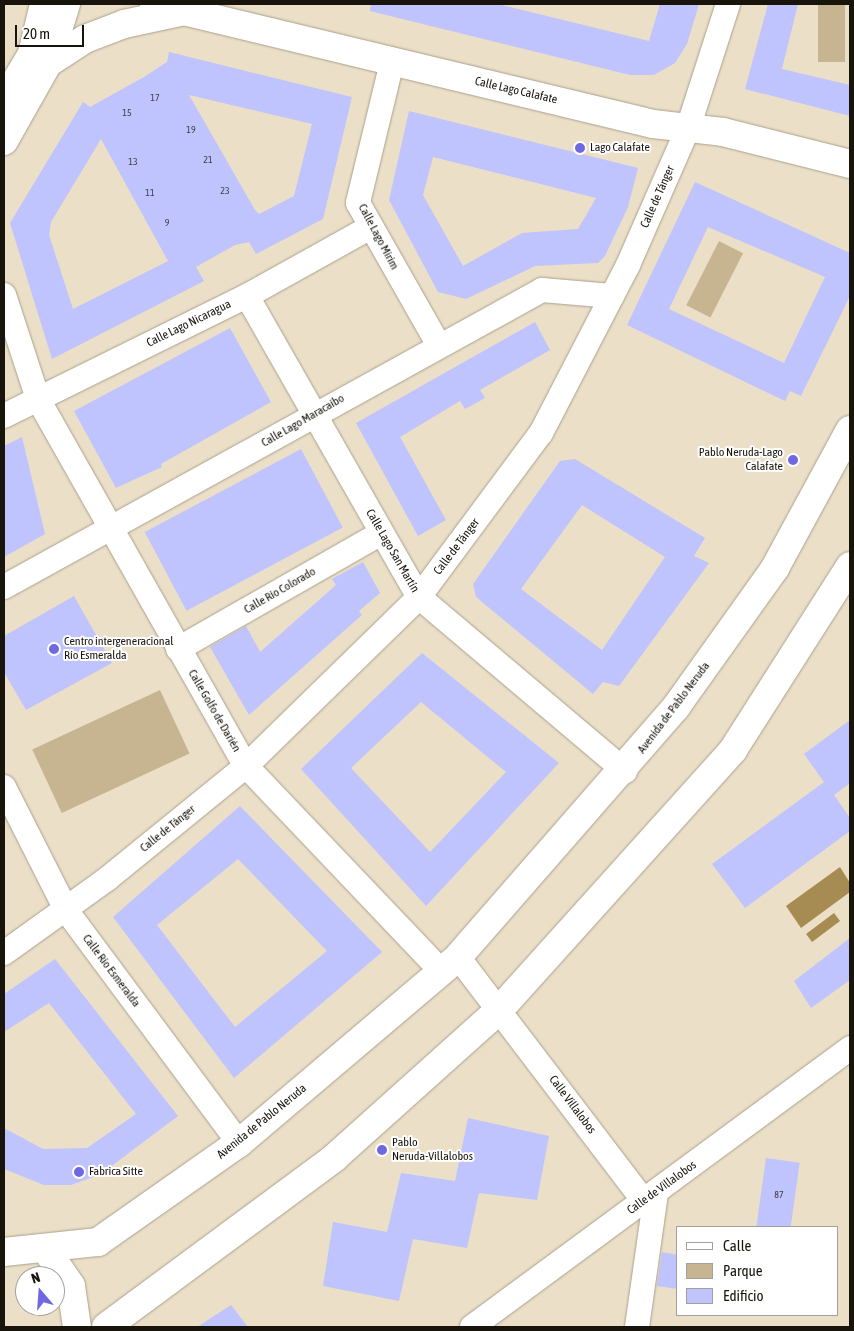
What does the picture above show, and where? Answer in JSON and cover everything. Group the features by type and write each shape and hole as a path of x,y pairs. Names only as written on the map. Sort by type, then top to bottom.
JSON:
{"main road":[{"path":"4,101 32,54 44,4"},
{"path":"4,141 48,63 66,4"},
{"name":"Calle Lago Calafate","path":"154,4 653,124 723,132 850,164"},
{"name":"Calle Lago Calafate","path":"48,63 86,39 124,24 183,12"},
{"name":"Avenida de Pablo Neruda","path":"4,1252 98,1242 239,1143 450,964 625,771 775,568 850,430"},
{"path":"106,1327 334,1158 501,1008 733,750 850,566"},
{"path":"45,1248 70,1286 77,1327"}],"street":[{"name":"Calle de Tánger","path":"4,953 66,910 246,766 419,597 541,433 612,296 688,128 728,4"},
{"name":"Calle Lago Mirim","path":"392,62 358,203 438,344"},
{"name":"Calle Lago Nicaragua","path":"4,416 247,296 372,227"},
{"name":"Calle Lago Maracaibo","path":"4,587 112,530 438,344 542,290 612,296"},
{"name":"Calle Golfo de Darién","path":"4,295 38,398 178,649 246,766 450,964"},
{"name":"Calle Lago San Martín","path":"247,296 419,597 625,771"},
{"name":"Calle Río Colorado","path":"178,649 381,533"},
{"name":"Calle Río Esmeralda","path":"4,787 66,910 239,1143"},
{"path":"450,964 501,1008"},
{"name":"Calle Villalobos","path":"501,1008 650,1197"},
{"name":"Calle de Villalobos","path":"472,1327 850,1048"},
{"path":"637,1327 650,1197"}],"green space":[{"path":"818,4 845,4 845,62 818,62"},
{"path":"719,241 743,253 710,317 686,305"},
{"path":"160,690 190,753 62,813 32,750"}],"shaded area":[{"path":"840,867 850,883 850,892 801,928 786,906"},
{"path":"834,913 840,921 812,942 806,934"}],"building":[{"path":"371,4 498,4 649,41 660,4 699,4 687,44 675,63 654,75 630,75 370,11"},
{"path":"768,4 798,4 782,69 850,85 850,116 745,89"},
{"path":"169,52 352,97 323,219 256,254 249,242 235,245 196,267 204,281 52,359 10,223 83,102 90,107 167,62","holes":["189,95 312,124 294,196 259,214","101,139 168,261 73,309 49,235 51,222"]},
{"path":"409,111 638,168 628,207 605,256 598,263 535,266 466,299 438,292 389,200","holes":["433,157 596,198 578,229 522,233 463,266 423,195"]},
{"path":"695,182 850,253 850,296 801,396 790,391 785,401 627,325","holes":["708,227 825,277 784,363 669,309"]},
{"path":"535,322 550,350 480,390 485,398 465,409 460,401 400,437 446,520 418,536 356,423"},
{"path":"230,328 271,402 161,464 162,467 116,488 74,411"},
{"path":"22,437 45,534 4,557 4,446"},
{"path":"301,449 343,528 187,611 145,532"},
{"path":"575,459 705,538 694,556 709,563 619,686 603,682 593,694 476,597 473,584 560,461","holes":["582,505 665,557 602,650 521,589"]},
{"path":"363,562 380,593 359,611 362,615 249,715 210,647 246,626 260,652 336,585 332,579"},
{"name":"Centro intergeneracional Río Esmeralda","path":"74,596 112,663 26,710 4,672 4,636"},
{"path":"422,653 559,763 426,906 301,769","holes":["421,702 506,772 430,852 351,768"]},
{"path":"850,720 850,783 834,795 850,818 850,831 745,908 712,864 824,782 804,754"},
{"path":"240,806 382,952 234,1078 113,917","holes":["238,859 327,951 235,1027 157,925"]},
{"path":"850,938 850,980 811,1008 794,981"},
{"path":"55,959 178,1116 101,1174 71,1185 44,1185 4,1169 4,1128 43,1149 87,1148 136,1114 49,1003 4,1032 4,994"},
{"path":"468,1118 549,1136 537,1200 479,1193 467,1248 413,1239 399,1301 323,1286 333,1222 387,1232 401,1173 455,1181"},
{"path":"766,1158 800,1163 791,1226 756,1226"},
{"path":"662,1252 676,1255 676,1289 657,1286"},
{"path":"231,1305 248,1327 197,1327"}],"place":[{"name":"Lago Calafate","path":"580,148"},
{"name":"Pablo Neruda-Lago Calafate","path":"793,460"},
{"name":"Centro intergeneracional Río Esmeralda","path":"54,649"},
{"name":"Pablo Neruda-Villalobos","path":"382,1150"},
{"name":"Fabrica Sitte","path":"79,1172"}]}
